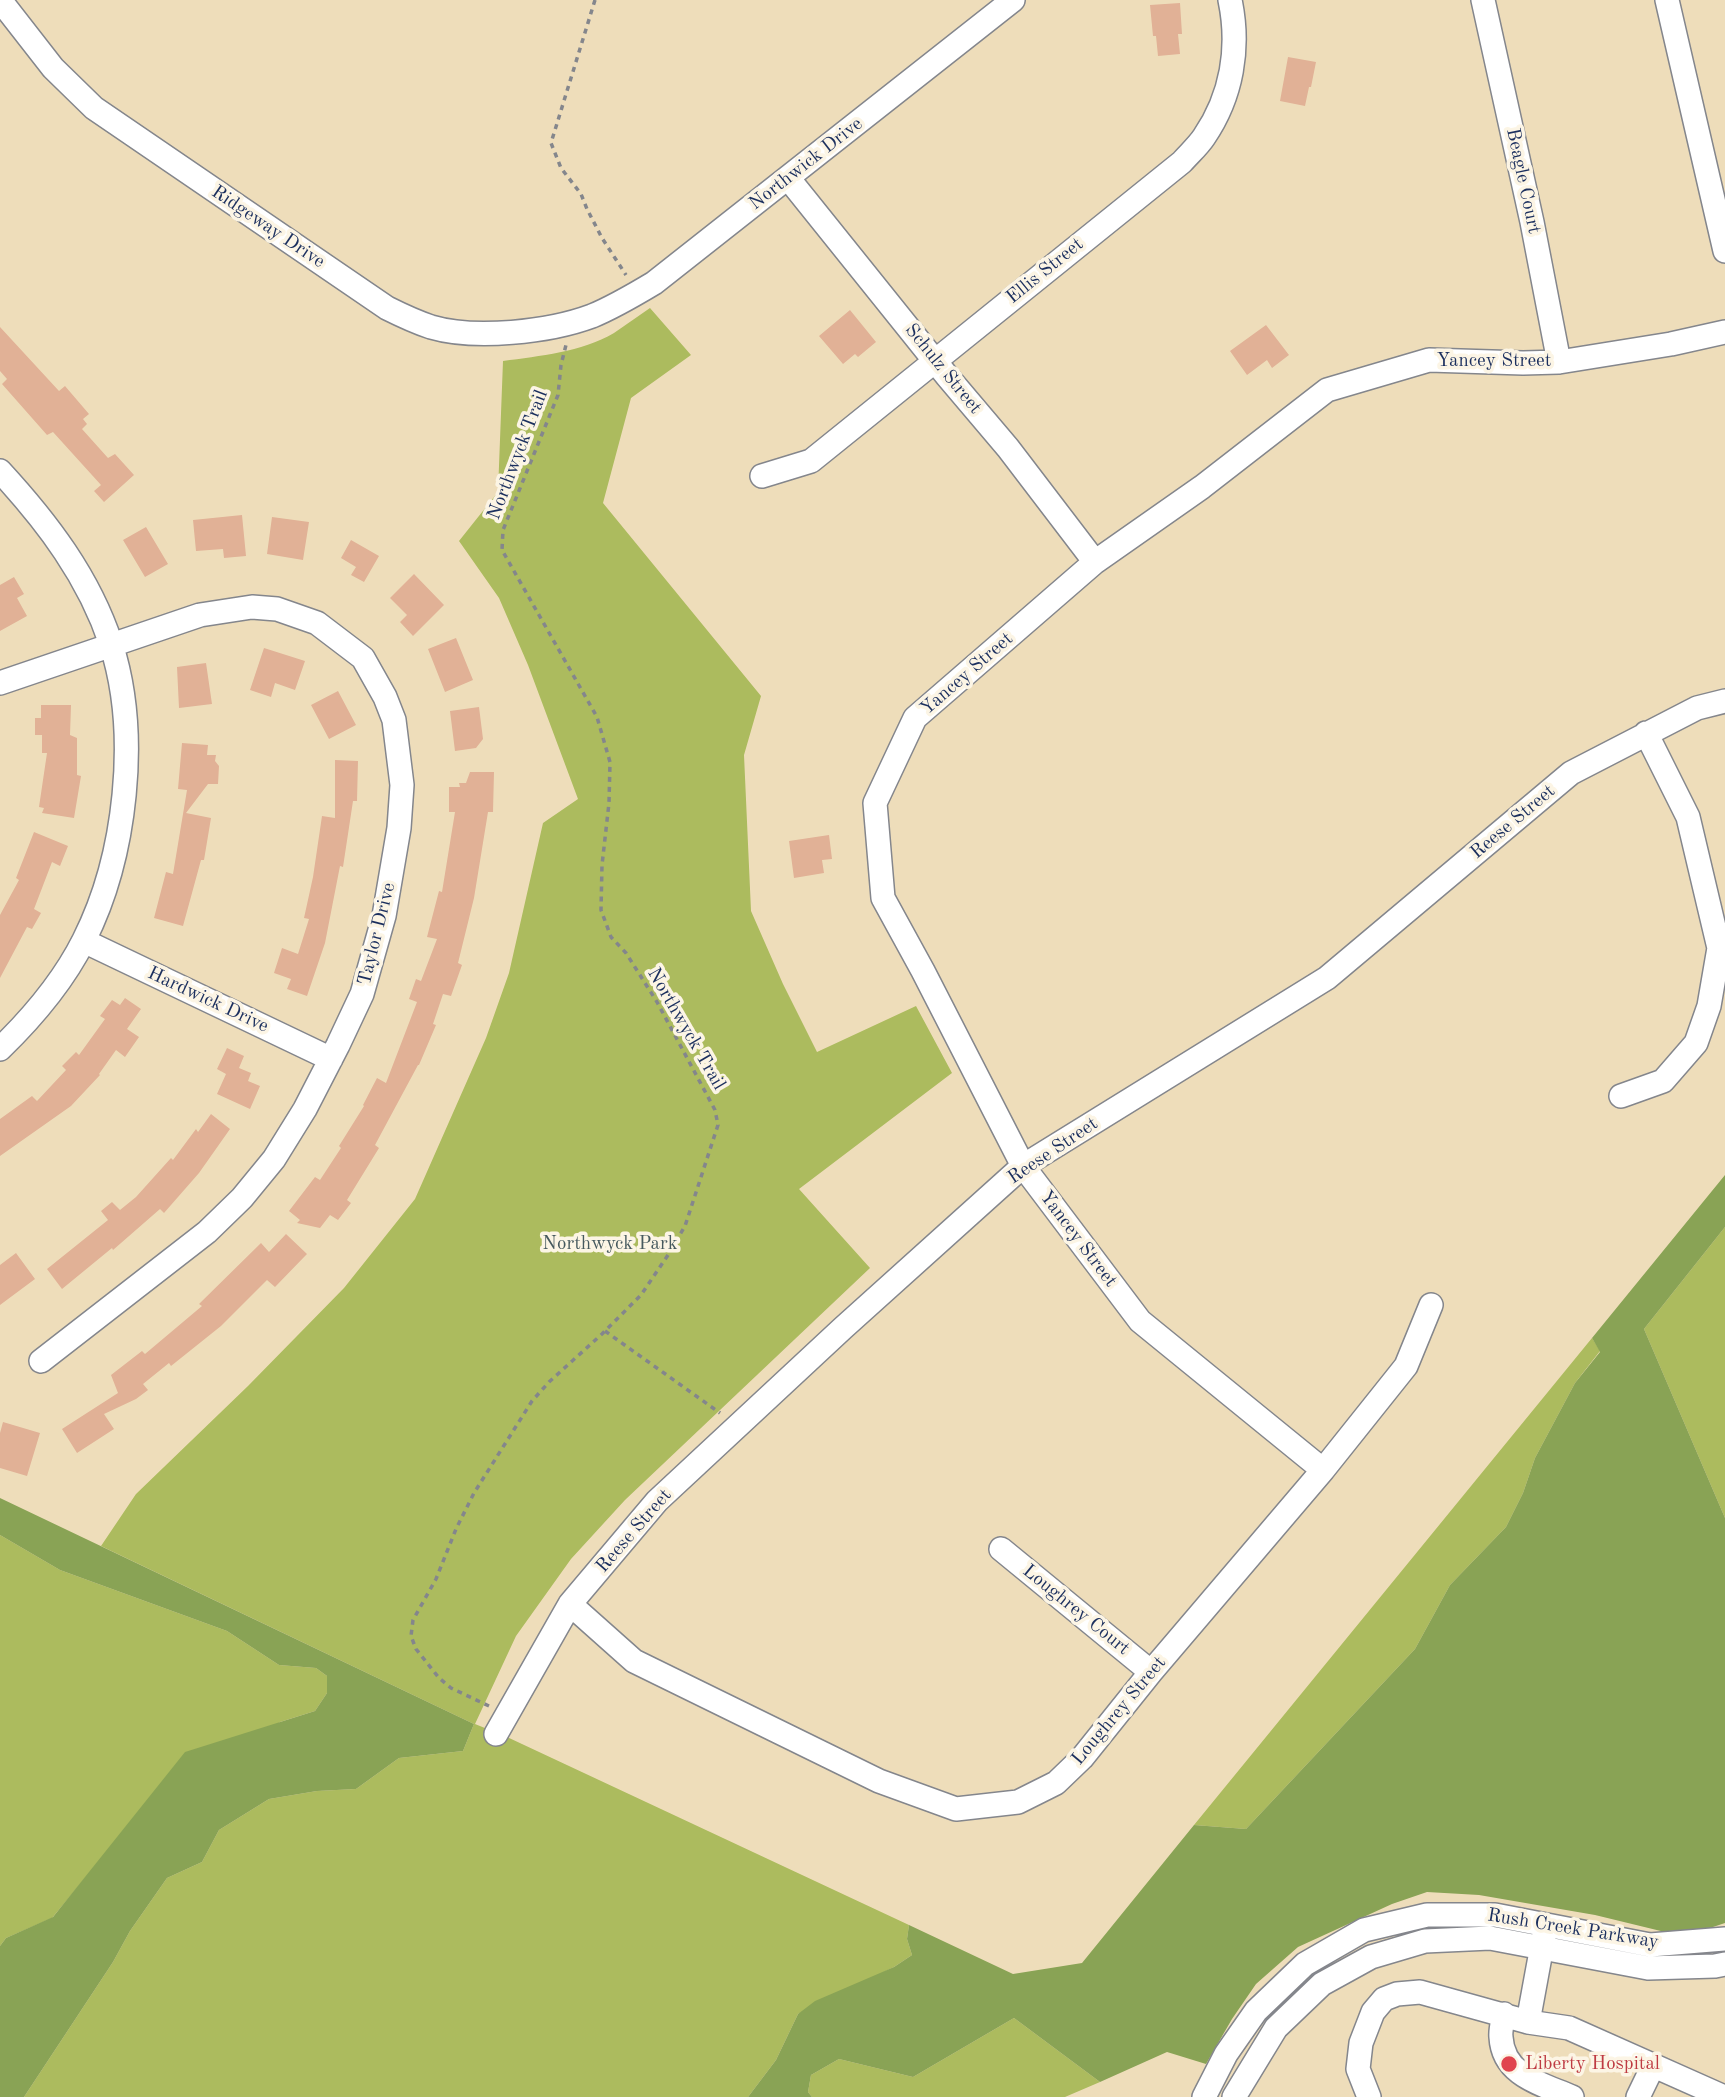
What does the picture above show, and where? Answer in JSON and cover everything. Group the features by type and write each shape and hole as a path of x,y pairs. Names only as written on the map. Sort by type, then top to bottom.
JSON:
{"street":[{"name":"Ridgeway Drive","path":"0,0 53,68 94,108 387,307 409,319 433,327 483,334 538,329 592,316"},
{"name":"Northwick Drive","path":"592,316 631,298 654,283 1013,0"},
{"name":"Ellis Street","path":"762,476 811,461 1182,162 1204,138 1220,110 1230,80 1235,51 1234,19 1230,0"},
{"name":"Beagle Court","path":"1483,0 1532,222 1559,362"},
{"path":"1667,0 1725,251"},
{"name":"Schulz Street","path":"788,178 1008,448 1095,562"},
{"name":"Yancey Street","path":"1323,1470 1140,1321 1023,1166 883,898 875,803 915,718 1095,562 1202,487 1327,390 1429,360 1559,362 1671,344 1725,332"},
{"path":"0,471 34,508 71,559 93,600 111,645 122,689 126,745 124,799 114,858 102,899 84,941 60,981 33,1018 0,1049"},
{"name":"Taylor Drive","path":"0,682 200,614 253,607 277,609 317,623 363,658 385,697 394,720 402,785 399,828 383,916 362,994 305,1109 274,1159 242,1198 206,1232 41,1361"},
{"name":"Reese Street","path":"496,1734 570,1604 657,1501 1023,1166 1327,978 1572,773 1697,708 1725,701"},
{"path":"1621,1096 1663,1081 1696,1043 1709,1006 1719,948 1688,817 1646,733"},
{"name":"Hardwick Drive","path":"84,941 331,1059"},
{"name":"Loughrey Street","path":"570,1604 634,1661 879,1781 956,1809 1018,1802 1056,1783 1082,1758 1323,1470 1406,1366 1431,1305"},
{"name":"Loughrey Court","path":"1001,1549 1152,1672"},
{"name":"Rush Creek Parkway","path":"1204,2097 1226,2054 1256,2011 1305,1964 1364,1930 1427,1915 1495,1915 1650,1945 1725,1939"},
{"path":"1528,2022 1545,1925"},
{"name":"Rush Creek Parkway","path":"1234,2097 1276,2028 1322,1984 1371,1957 1426,1941 1490,1938 1648,1968 1725,1964"},
{"path":"1369,2097 1358,2069 1361,2043 1373,2012 1384,1999 1397,1994 1420,1992 1528,2022 1569,2028 1724,2097"},
{"path":"1504,2014 1501,2038 1510,2066 1521,2075 1572,2097"},
{"path":"1638,2097 1653,2066"}],"path":[{"path":"595,0 551,144 561,168 582,194 594,222 621,269"},
{"name":"Northwyck Trail","path":"508,1713 451,1688 439,1678 416,1649 411,1636 413,1620 436,1579 474,1493 532,1401 641,1295 685,1226 718,1125 715,1110 657,1002 626,953 611,937 601,910 610,762 597,717 502,550 503,530 558,395 566,345"},
{"path":"605,1331 725,1417"}],"green space":[{"name":"Northwyck Park","path":"650,308 691,355 631,398 603,503 761,696 744,755 751,911 817,1052 916,1006 952,1073 799,1189 870,1268 625,1500 571,1559 516,1636 475,1724 909,1925 907,1939 912,1955 894,1967 798,2014 776,2060 748,2097 24,2097 167,1878 202,1862 219,1830 269,1799 317,1791 356,1789 399,1758 463,1751 474,1724 101,1546 136,1494 344,1288 415,1199 486,1038 509,973 543,823 578,799 528,665 499,598 459,541 498,492 503,361 588,345 614,333"},
{"path":"1725,1175 1725,1227 1644,1329 1725,1518 1725,1923 1707,1929 1669,1933 1595,1915 1479,1895 1427,1892 1392,1904 1298,1947 1256,1984 1206,2064 1167,2052 1100,2082 1014,2018 913,2077 839,2059 811,2075 808,2092 812,2097 748,2097 776,2060 798,2014 815,2001 894,1967 912,1955 907,1939 909,1925 1013,1974 1082,1963 1194,1825 1246,1829 1415,1649 1450,1585 1506,1527 1523,1493 1535,1458 1575,1383 1600,1352 1592,1338"},
{"path":"1725,1227 1725,1518 1644,1329"},
{"path":"1592,1338 1600,1351 1575,1383 1535,1458 1523,1493 1506,1527 1450,1585 1415,1649 1246,1829 1194,1825"},
{"path":"0,1498 474,1724 463,1751 399,1758 356,1789 317,1791 269,1799 219,1830 202,1862 167,1878 24,2097 0,2097 0,1946 6,1938 53,1917 185,1752 315,1711 327,1693 327,1676 316,1668 279,1665 227,1631 60,1570 0,1535"},
{"path":"0,1535 60,1570 227,1631 279,1665 316,1668 327,1676 327,1693 315,1711 280,1722 86,1877 52,1918 6,1938 0,1946"},
{"path":"1014,2018 1100,2082 1065,2097 812,2097 808,2092 811,2075 839,2059 913,2077"}],"building":[{"path":"1180,3 1180,54 1158,56 1150,5"},
{"path":"1288,57 1316,62 1305,106 1280,101"},
{"path":"850,310 876,342 858,357 855,354 843,364 819,336"},
{"path":"1266,325 1289,355 1272,368 1267,360 1247,375 1230,351"},
{"path":"0,327 59,391 65,386 89,414 83,419 87,424 82,429 108,458 115,454 134,475 104,502 94,491 101,485 53,432 47,435 2,384 7,379 0,371"},
{"path":"242,515 246,556 224,558 223,549 196,551 193,520"},
{"path":"272,517 309,522 303,560 267,554"},
{"path":"146,527 168,564 145,577 123,540"},
{"path":"351,540 379,556 364,582 351,575 356,567 341,558"},
{"path":"414,574 444,605 413,636 400,622 407,615 390,598"},
{"path":"14,577 24,594 17,598 27,616 0,631 0,585"},
{"path":"456,638 473,680 445,692 428,649"},
{"path":"264,648 305,661 295,690 275,683 271,697 250,690"},
{"path":"206,663 212,704 179,708 177,667"},
{"path":"338,691 356,725 329,739 311,705"},
{"path":"41,705 71,705 70,735 77,738 77,775 81,776 74,818 42,813 44,808 39,807 47,753 42,753 42,735 35,735 35,718 41,718"},
{"path":"479,707 483,739 476,748 455,751 450,711"},
{"path":"182,743 208,745 207,755 216,755 215,761 219,766 218,784 208,784 186,813 211,818 204,860 201,860 183,926 154,918 166,872 173,874 187,790 178,789"},
{"path":"335,760 358,761 357,801 353,801 343,867 340,866 325,943 307,996 287,989 291,979 274,973 282,948 298,954 309,919 304,918 322,816 335,818"},
{"path":"470,772 494,772 493,812 488,812 474,898 458,963 462,965 451,996 443,994 433,1024 436,1025 419,1065 375,1145 379,1148 347,1200 351,1203 338,1220 330,1215 320,1228 297,1223 300,1220 289,1211 315,1177 320,1180 341,1148 339,1146 364,1106 377,1078 386,1083 417,1002 409,999 416,979 421,981 437,939 427,937 439,891 442,892 455,812 449,812 449,787 460,787 459,783 466,783"},
{"path":"34,832 68,846 60,866 52,862 34,909 41,913 32,929 27,927 0,978 0,915 19,880 16,878"},
{"path":"829,835 832,859 822,860 824,873 794,878 789,841"},
{"path":"125,998 141,1009 127,1029 139,1037 125,1057 116,1050 100,1075 71,1106 0,1156 0,1119 32,1096 37,1101 66,1070 62,1066 76,1052 79,1055 105,1019 100,1016 112,1000 120,1005"},
{"path":"227,1048 244,1056 239,1068 251,1073 248,1081 260,1086 250,1109 217,1094 226,1074 217,1069"},
{"path":"211,1114 230,1129 199,1173 164,1213 160,1209 62,1289 47,1269 108,1220 101,1211 112,1202 120,1210 136,1197 171,1158 173,1160"},
{"path":"286,1234 307,1254 275,1287 267,1280 221,1326 171,1366 169,1363 143,1384 148,1390 136,1399 104,1414 114,1429 77,1453 62,1429 118,1393 111,1375 142,1351 145,1354 202,1306 199,1304 261,1243 269,1252"},
{"path":"16,1253 35,1279 0,1305 0,1265"},
{"path":"3,1422 40,1433 27,1476 0,1468 0,1433"}],"place":[{"name":"Liberty Hospital","path":"1509,2064"}]}
